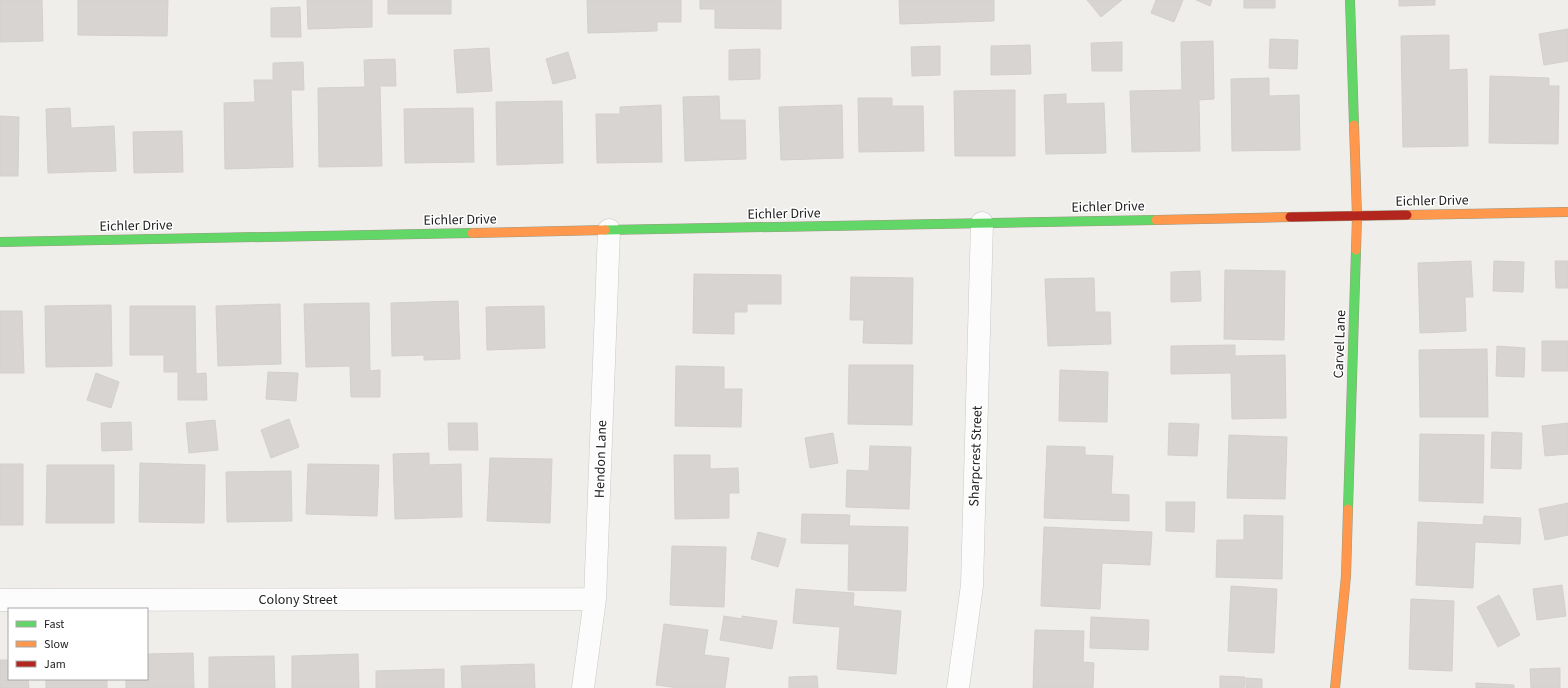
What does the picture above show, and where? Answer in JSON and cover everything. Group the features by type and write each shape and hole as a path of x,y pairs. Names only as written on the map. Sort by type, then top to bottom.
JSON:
{"street":[{"name":"Carvel Lane","path":"1335,688 1346,576 1357,216 1350,0"},
{"name":"Eichler Drive","path":"0,242 1568,212"},
{"name":"Sharpcrest Street","path":"958,688 972,585 982,223"},
{"name":"Hendon Lane","path":"583,688 596,599 609,230"},
{"name":"Colony Street","path":"0,600 596,599"}],"building":[{"path":"0,0 42,0 43,41 0,42"},
{"path":"78,0 168,0 167,36 78,35"},
{"path":"307,0 372,0 372,27 308,29"},
{"path":"388,0 451,0 451,14 388,14"},
{"path":"587,0 681,0 681,22 657,22 657,31 588,33"},
{"path":"700,0 781,0 781,29 715,28 715,9 700,9"},
{"path":"899,0 994,0 994,21 900,24"},
{"path":"1087,0 1122,0 1101,17"},
{"path":"1156,0 1183,0 1174,22 1151,13"},
{"path":"1196,0 1212,0 1210,6"},
{"path":"1244,0 1275,0 1275,8 1244,8"},
{"path":"1399,0 1435,0 1435,5 1399,6"},
{"path":"300,7 301,37 271,37 271,8"},
{"path":"1568,29 1568,61 1544,65 1539,34"},
{"path":"1449,35 1449,70 1467,69 1468,146 1403,147 1401,36"},
{"path":"1270,39 1298,40 1297,69 1269,68"},
{"path":"1213,41 1214,99 1199,100 1200,151 1132,152 1130,91 1182,90 1181,42"},
{"path":"1122,42 1122,71 1092,71 1091,43"},
{"path":"1030,45 1031,74 991,75 991,46"},
{"path":"940,46 940,75 912,76 911,47"},
{"path":"489,48 492,91 457,93 454,50"},
{"path":"760,49 760,79 729,80 729,50"},
{"path":"568,52 576,78 553,84 546,59"},
{"path":"395,59 396,86 380,86 382,166 319,167 318,88 365,87 364,60"},
{"path":"303,62 304,90 291,90 293,167 225,169 224,103 255,102 254,80 273,80 273,63"},
{"path":"1490,76 1549,78 1549,86 1559,86 1558,144 1489,143"},
{"path":"1269,78 1269,96 1299,95 1300,150 1232,151 1231,79"},
{"path":"1015,90 1015,156 955,156 954,91"},
{"path":"1066,94 1066,104 1104,103 1106,153 1046,154 1044,95"},
{"path":"719,96 720,120 745,120 746,159 685,161 683,97"},
{"path":"858,98 892,98 892,106 923,106 924,151 859,152"},
{"path":"562,101 563,163 497,165 496,102"},
{"path":"661,105 662,162 597,163 596,114 620,114 620,107"},
{"path":"842,105 843,158 781,160 779,107"},
{"path":"70,108 71,128 114,126 116,171 48,173 46,109"},
{"path":"473,108 474,162 405,163 404,109"},
{"path":"0,116 19,117 18,176 0,176"},
{"path":"182,131 183,172 134,173 133,132"},
{"path":"1471,261 1473,297 1465,297 1466,331 1420,333 1418,263"},
{"path":"1494,261 1524,262 1523,292 1493,291"},
{"path":"1555,261 1568,261 1568,288 1556,288"},
{"path":"1225,270 1285,271 1284,340 1224,339"},
{"path":"1200,271 1201,301 1171,302 1171,272"},
{"path":"694,274 781,275 781,304 747,304 747,312 734,312 734,334 693,333"},
{"path":"851,277 913,278 912,344 863,343 864,320 850,320"},
{"path":"1094,278 1095,312 1110,312 1111,344 1048,346 1045,279"},
{"path":"458,301 460,359 424,360 424,355 392,356 391,303"},
{"path":"369,303 370,371 380,370 380,397 351,397 350,366 306,367 304,304"},
{"path":"280,304 281,364 218,366 216,306"},
{"path":"111,305 112,366 46,367 45,306"},
{"path":"130,306 195,306 196,374 206,373 207,400 178,400 178,372 164,372 164,355 130,355"},
{"path":"544,306 545,348 487,350 486,307"},
{"path":"0,311 22,311 24,373 0,373"},
{"path":"1542,341 1568,341 1568,371 1542,371"},
{"path":"1235,345 1235,356 1285,355 1286,418 1232,419 1231,373 1171,374 1171,346"},
{"path":"1497,346 1525,348 1524,377 1496,376"},
{"path":"1487,349 1488,417 1420,417 1419,350"},
{"path":"849,365 913,365 912,425 848,424"},
{"path":"676,366 724,367 724,389 742,389 741,427 675,426"},
{"path":"1060,370 1108,372 1107,422 1059,421"},
{"path":"268,372 298,373 296,401 266,399"},
{"path":"96,373 119,382 111,408 87,400"},
{"path":"289,419 299,447 271,458 261,430"},
{"path":"215,420 218,450 189,453 186,423"},
{"path":"131,422 132,450 102,451 101,423"},
{"path":"448,423 477,423 478,450 449,450"},
{"path":"1169,423 1199,424 1197,456 1168,455"},
{"path":"1568,423 1568,454 1545,456 1542,426"},
{"path":"1492,432 1522,433 1521,469 1491,468"},
{"path":"833,433 838,463 810,468 805,438"},
{"path":"1420,434 1484,435 1483,503 1419,501"},
{"path":"1229,435 1287,437 1285,499 1227,498"},
{"path":"870,446 911,447 909,509 846,507 847,470 869,471"},
{"path":"1047,446 1085,447 1085,455 1113,456 1111,494 1129,495 1129,521 1044,518"},
{"path":"429,453 429,465 461,464 462,517 395,519 393,454"},
{"path":"674,455 710,455 710,469 738,468 739,493 729,493 729,518 675,519"},
{"path":"490,458 552,459 550,523 487,521"},
{"path":"140,463 205,465 204,523 139,522"},
{"path":"0,464 23,464 23,525 0,525"},
{"path":"308,464 379,465 377,516 306,514"},
{"path":"47,465 114,465 114,523 46,523"},
{"path":"291,471 292,521 227,522 226,472"},
{"path":"1166,502 1195,502 1194,532 1166,531"},
{"path":"1568,503 1568,535 1545,540 1539,509"},
{"path":"802,514 850,515 849,526 908,527 906,591 848,590 849,544 801,543"},
{"path":"1244,515 1283,516 1282,579 1216,577 1217,540 1244,540"},
{"path":"1484,516 1521,518 1520,544 1475,542 1473,588 1416,585 1418,522 1483,525"},
{"path":"1044,527 1152,532 1150,565 1102,563 1100,609 1041,606"},
{"path":"758,532 786,539 778,567 751,559"},
{"path":"672,546 726,547 724,607 670,605"},
{"path":"1562,585 1566,616 1537,620 1533,589"},
{"path":"1231,586 1277,589 1274,653 1228,651"},
{"path":"796,589 854,593 853,606 901,611 896,674 837,669 840,627 793,623"},
{"path":"1499,595 1520,635 1498,647 1477,607"},
{"path":"1411,599 1454,601 1452,671 1409,669"},
{"path":"724,616 742,619 742,616 777,621 772,649 720,640"},
{"path":"1091,617 1149,620 1148,650 1090,648"},
{"path":"664,624 708,630 704,655 729,658 725,688 679,688 656,685"},
{"path":"1035,630 1084,631 1083,662 1094,663 1093,688 1033,688"},
{"path":"193,653 194,688 126,688 126,680 148,680 148,654"},
{"path":"358,654 359,688 292,688 292,656"},
{"path":"274,656 275,688 209,688 209,657"},
{"path":"0,660 8,660 8,680 28,680 29,688 0,688"},
{"path":"534,664 535,688 462,688 461,666"},
{"path":"1560,668 1560,688 1531,688 1530,669"},
{"path":"444,669 444,688 376,688 376,671"},
{"path":"817,676 818,688 789,688 789,677"},
{"path":"1220,676 1245,677 1244,688 1220,688"},
{"path":"1246,678 1262,679 1262,688 1246,688"},
{"path":"46,680 107,680 107,688 46,688"},
{"path":"1476,683 1514,685 1514,688 1476,688"}],"traffic: fast":[{"path":"1350,0 1354,125"},
{"path":"605,230 1156,220"},
{"path":"0,242 472,233"},
{"path":"1348,509 1356,250"}],"traffic: slow":[{"path":"1354,125 1357,216 1356,250"},
{"path":"1407,215 1568,212"},
{"path":"1156,220 1290,217"},
{"path":"472,233 605,230"},
{"path":"1335,688 1346,576 1348,509"}],"traffic: jam":[{"path":"1290,217 1407,215"}]}
